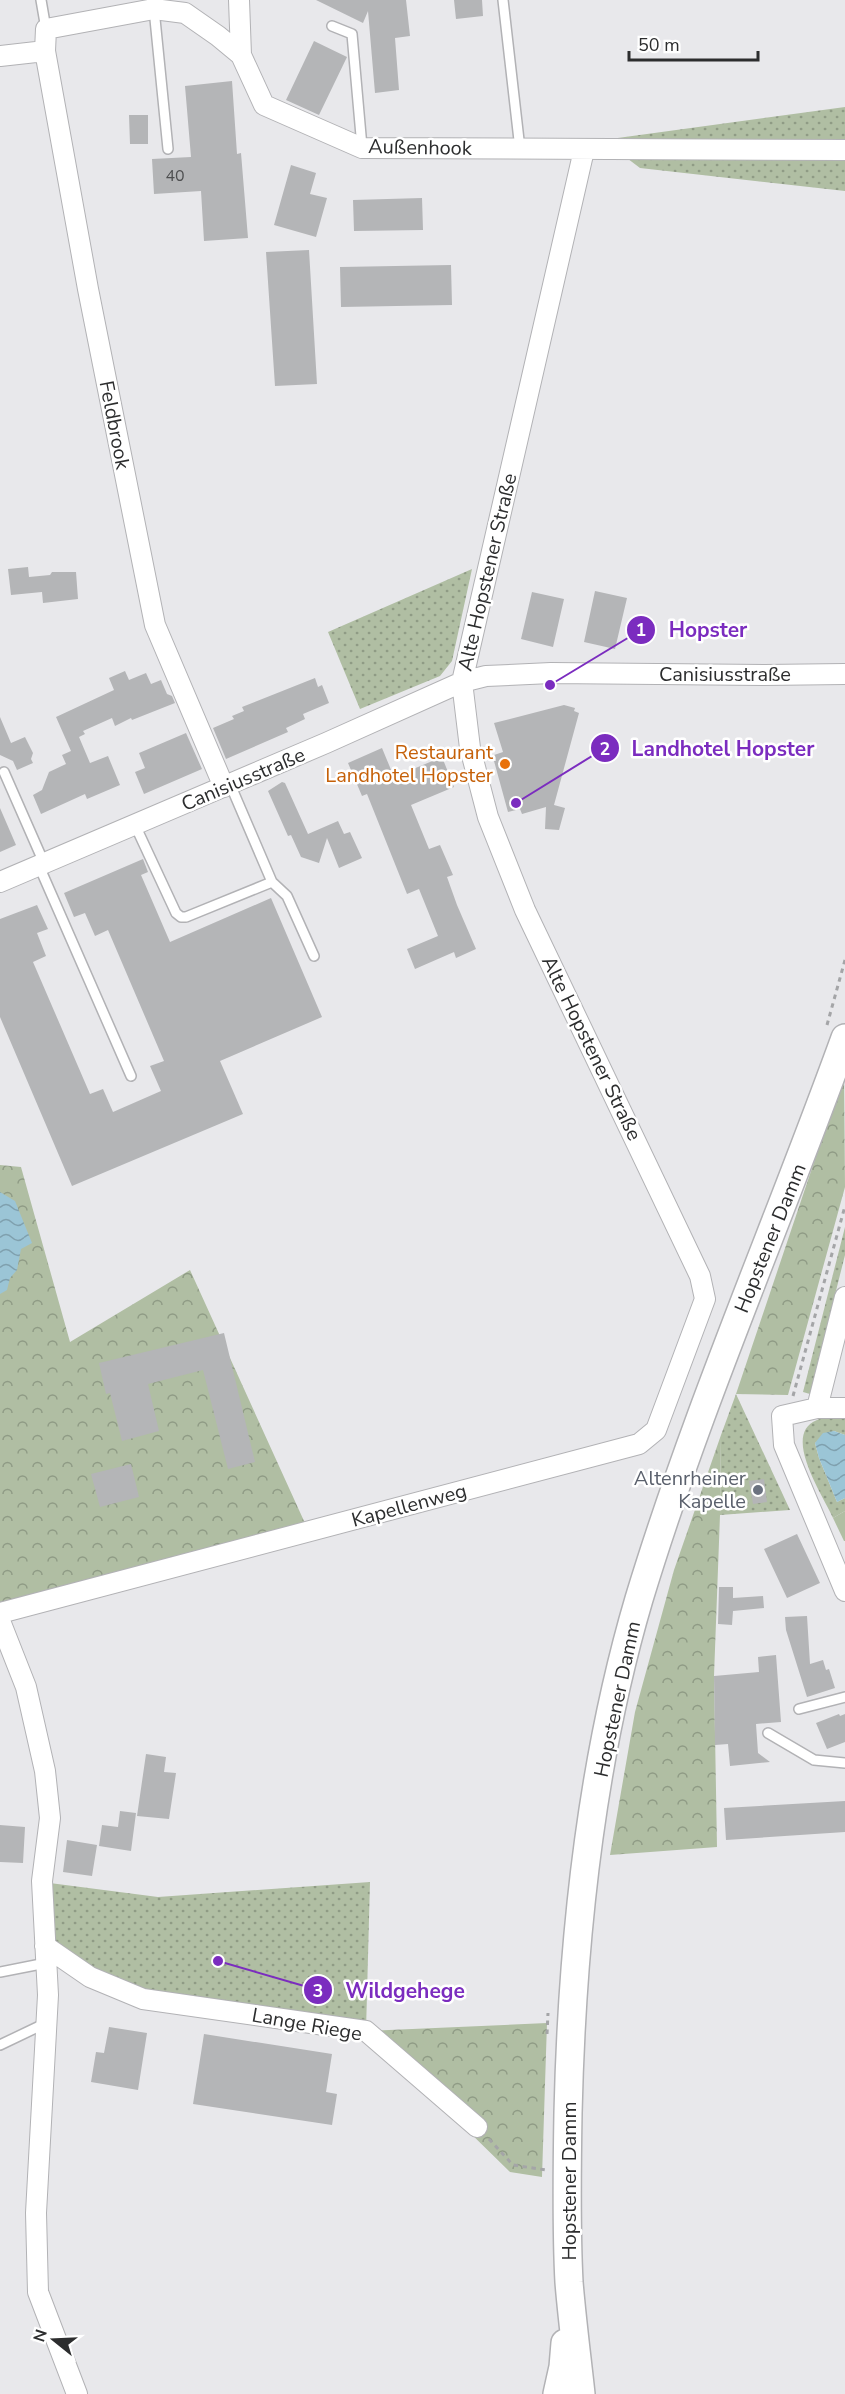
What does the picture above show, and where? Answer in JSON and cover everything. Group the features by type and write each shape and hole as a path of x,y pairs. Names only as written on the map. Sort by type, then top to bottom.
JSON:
{"main road":[{"name":"Hopstener Damm","path":"581,2394 569,2282 567,2171 570,2024 582,1884 606,1735 638,1602 680,1473 720,1363 800,1162 845,1038"},
{"path":"557,2394 563,2367 569,2282"}],"street":[{"path":"239,0 241,54"},
{"name":"Außenhook","path":"46,29 154,9 185,13 241,54 264,105 362,148 845,150"},
{"path":"0,56 45,51 46,29"},
{"name":"Feldbrook","path":"45,51 88,289 155,625 227,786"},
{"name":"Alte Hopstener Straße","path":"584,150 462,682 470,748 488,817 525,910 700,1276"},
{"name":"Canisiusstraße","path":"0,882 227,786 462,682 499,674 845,674"},
{"name":"Kapellenweg","path":"0,1613 639,1444 656,1430 698,1322 705,1299 700,1276"},
{"path":"817,1408 845,1297"},
{"path":"845,1408 817,1408 782,1416 784,1445 845,1591"},
{"path":"0,1621 26,1687 45,1771 50,1818 42,1881 48,1995 36,2212 38,2292 77,2394"},
{"name":"Lange Riege","path":"46,1954 90,1977 143,1998 366,2031 477,2127"}],"lane":[{"path":"41,0 46,29"},
{"path":"503,0 520,149"},
{"path":"154,9 168,149"},
{"path":"332,26 352,34 362,148"},
{"path":"4,772 131,1076"},
{"path":"227,786 272,882 287,896 314,956"},
{"path":"135,825 176,913 181,917 272,882"},
{"path":"799,1709 845,1697"},
{"path":"768,1734 814,1760 845,1763"},
{"path":"0,1972 46,1954"},
{"path":"0,2045 46,2022"}],"path":[{"path":"782,1416 795,1391 845,1206"},
{"path":"477,2127 513,2164 547,2170"}],"green space":[{"path":"845,107 845,191 640,168 603,140"},
{"path":"472,569 452,661 440,676 360,709 328,632"},
{"path":"844,1073 845,1187 788,1395 736,1394"},
{"path":"0,1165 21,1167 70,1342 190,1270 309,1532 0,1613"},
{"path":"845,1227 845,1255 810,1394 803,1392"},
{"path":"736,1394 790,1510 720,1515 721,1435"},
{"path":"845,1418 845,1435 834,1431 815,1443 837,1502 845,1498 845,1511 833,1518 808,1466 803,1438 807,1427 817,1420"},
{"path":"721,1435 714,1676 717,1847 610,1855 635,1712 674,1570"},
{"path":"845,1511 845,1541 844,1541 833,1518"},
{"path":"42,1882 158,1897 370,1882 366,2031 143,1999 45,1946"},
{"path":"547,2023 542,2177 510,2172 366,2031"}],"water":[{"path":"0,1192 15,1201 32,1243 21,1249 17,1270 10,1278 7,1290 0,1294"},
{"path":"834,1431 845,1435 845,1498 837,1502 815,1443 823,1433"}],"building":[{"path":"316,0 406,0 410,36 395,38 399,90 375,93 368,11 363,23"},
{"path":"454,0 482,0 483,16 456,19"},
{"path":"314,41 347,57 319,115 286,100"},
{"path":"232,81 237,154 241,153 248,238 204,241 201,191 154,194 152,159 191,157 185,86"},
{"path":"129,115 148,115 148,144 130,144"},
{"path":"291,165 316,173 310,194 327,198 316,237 274,225"},
{"path":"422,198 423,230 354,231 353,200"},
{"path":"309,250 317,384 275,386 266,252"},
{"path":"451,265 452,305 341,307 340,267"},
{"path":"28,567 29,577 50,575 52,572 76,572 78,599 43,603 42,592 11,595 8,569"},
{"path":"595,591 627,598 615,649 584,642"},
{"path":"532,592 564,599 553,647 521,639"},
{"path":"125,671 129,680 146,673 151,684 161,680 167,694 172,696 175,703 115,726 112,718 83,731 85,734 79,737 90,763 108,756 120,785 87,799 85,794 41,814 33,795 42,790 49,772 66,764 62,755 71,751 56,717 114,690 109,678"},
{"path":"315,678 318,687 322,685 329,703 303,714 305,719 286,728 288,732 226,759 213,728 234,719 232,716 244,711 242,707"},
{"path":"564,705 575,708 574,711 579,713 554,805 565,808 559,830 545,829 546,807 522,814 520,809 508,812 494,761 496,761 494,755 503,752 494,723"},
{"path":"0,717 11,743 25,737 33,753 31,759 33,763 17,770 13,761 0,755"},
{"path":"186,733 202,769 144,794 135,772 145,768 139,753"},
{"path":"382,748 394,777 442,757 454,787 411,805 429,849 440,845 453,875 447,877 476,949 456,958 454,952 415,969 407,949 438,936 419,889 407,894 367,794 362,796 348,763"},
{"path":"282,782 285,783 308,834 338,821 344,834 350,832 362,858 339,868 327,838 319,863 301,857 291,835 288,836 268,791"},
{"path":"0,808 16,845 0,852"},
{"path":"143,859 148,872 141,875 170,942 271,898 322,1017 220,1061 243,1114 72,1186 0,1017 0,919 37,905 48,929 37,933 46,956 33,962 90,1094 103,1089 113,1112 161,1091 150,1066 164,1061 108,930 95,936 85,913 74,917 64,893"},
{"path":"224,1333 255,1462 228,1469 203,1370 148,1384 159,1431 122,1441 110,1393 106,1394 99,1363"},
{"path":"131,1464 139,1497 100,1507 91,1474"},
{"name":"Altenrheiner Kapelle","path":"764,1479 767,1502 753,1504 749,1481"},
{"path":"797,1534 820,1583 787,1598 764,1549"},
{"path":"719,1587 733,1587 733,1598 763,1596 764,1608 733,1611 732,1625 718,1624"},
{"path":"807,1616 810,1664 823,1660 826,1670 829,1669 835,1688 807,1697 786,1630 785,1617"},
{"path":"776,1655 781,1722 756,1724 758,1753 770,1762 730,1766 728,1744 715,1745 714,1676 759,1672 758,1657"},
{"path":"839,1714 840,1716 845,1714 845,1742 827,1749 816,1723"},
{"path":"146,1754 166,1757 164,1772 176,1773 169,1819 137,1816"},
{"path":"845,1801 845,1832 726,1840 724,1808"},
{"path":"120,1811 136,1813 131,1851 99,1846 102,1825 118,1827"},
{"path":"0,1825 25,1827 23,1863 0,1862"},
{"path":"67,1840 97,1845 92,1876 63,1872"},
{"path":"109,2027 147,2033 138,2090 91,2082 96,2052 104,2053"},
{"path":"204,2034 332,2054 326,2092 337,2094 332,2125 193,2104"}],"place":[{"name":"Hopster","path":"550,685"},
{"name":"Restaurant Landhotel Hopster","path":"505,764"},
{"name":"Landhotel Hopster","path":"516,803"},
{"name":"Altenrheiner Kapelle","path":"758,1490"},
{"name":"Wildgehege","path":"218,1961"}]}
